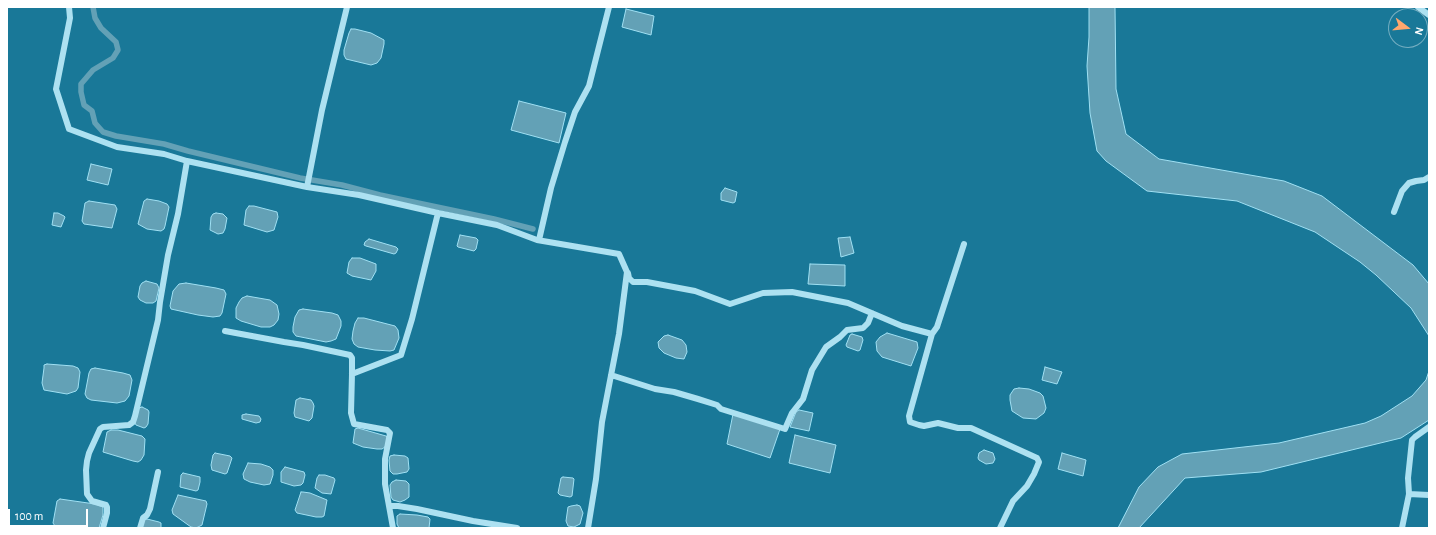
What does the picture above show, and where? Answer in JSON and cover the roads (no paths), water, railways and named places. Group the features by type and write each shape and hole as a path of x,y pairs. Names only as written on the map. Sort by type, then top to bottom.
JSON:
{"street":[{"path":"69,7 70,18 56,89 69,129 117,147 164,154 187,161 360,195 497,225 539,240 619,254 629,278 633,282 647,282 695,291 730,304 762,293 792,292 848,303 902,326 932,334"},
{"path":"307,185 322,110 347,7"},
{"path":"539,240 565,142 575,112 589,86 609,7"},
{"path":"1418,7 1429,15"},
{"path":"103,528 107,507 106,505 92,501 87,494 87,461 89,452 102,427 129,425 133,422 158,320 168,255 178,214 187,161"},
{"path":"1394,212 1402,191 1409,184 1429,177"},
{"path":"352,374 401,355 412,319 438,213"},
{"path":"964,244 937,327 932,334 909,416 910,422 924,426 938,423 958,428 971,428 1037,458 1038,462 1034,474 1027,486 1013,501 1000,528"},
{"path":"588,528 596,479 602,422 619,334 627,272"},
{"path":"611,375 655,389 674,392 698,399 785,429 792,413 803,399 812,370 826,347 848,330 863,328 868,323 872,313"},
{"path":"225,331 350,355 352,358 351,413 354,424 387,430 390,433 385,459 385,484 394,528"},
{"path":"1402,528 1408,494 1412,440 1429,427"},
{"path":"140,528 143,518 147,515 150,509 158,472"},
{"path":"1408,494 1429,495"},
{"path":"389,506 417,509 473,522 517,528"}],"water":[{"path":"1089,7 1115,7 1116,89 1126,134 1159,159 1284,181 1322,196 1413,265 1429,284 1429,336 1411,308 1376,275 1360,262 1315,232 1237,201 1147,191 1106,161 1097,151 1090,113 1087,66"},
{"path":"626,9 654,16 651,35 622,27"},
{"path":"351,29 371,33 384,40 381,58 377,63 371,65 346,59 344,50"},
{"path":"519,101 566,113 559,143 511,130"},
{"path":"91,164 112,169 108,185 87,180"},
{"path":"725,188 737,192 735,202 733,203 721,200 721,193"},
{"path":"147,199 159,201 167,204 169,207 164,229 161,231 147,229 138,224 144,201"},
{"path":"89,201 115,205 117,209 112,228 84,224 82,221 85,203"},
{"path":"249,206 277,212 278,217 274,230 267,232 244,225 246,210"},
{"path":"54,213 58,213 65,217 61,227 52,225"},
{"path":"216,213 223,214 227,218 223,233 218,234 210,230 211,217"},
{"path":"460,235 476,238 478,240 474,251 457,246"},
{"path":"850,237 854,253 841,257 838,238"},
{"path":"369,239 396,247 398,249 394,254 364,245"},
{"path":"352,258 360,258 376,264 376,271 371,280 352,276 347,273 349,262"},
{"path":"810,264 845,265 845,286 808,284"},
{"path":"146,281 157,284 159,288 156,301 153,303 146,303 138,297 140,286"},
{"path":"186,283 224,290 226,294 220,316 213,317 198,315 171,309 170,306 173,291 179,284"},
{"path":"247,296 270,300 277,305 279,314 278,320 274,325 270,327 261,327 236,318 236,308 239,302 242,298"},
{"path":"303,309 338,315 341,321 341,326 336,339 326,342 296,336 293,332 295,317 299,310"},
{"path":"358,318 364,318 395,326 398,330 399,338 394,350 375,350 358,347 354,344 352,339 353,331"},
{"path":"887,333 917,342 918,348 911,366 882,357 877,351 876,342 880,337"},
{"path":"852,334 862,337 863,340 860,350 858,351 847,347 846,345 850,335"},
{"path":"668,335 682,340 686,345 687,352 684,359 676,358 664,353 659,348 658,342 664,336"},
{"path":"44,365 73,366 78,368 80,372 78,388 76,391 67,394 44,390 42,383"},
{"path":"1045,367 1062,372 1057,384 1042,380"},
{"path":"95,368 130,375 132,380 129,396 125,401 117,403 91,400 87,398 85,394 89,373 91,369"},
{"path":"1429,371 1429,420 1401,438 1261,472 1185,478 1139,528 1118,528 1139,487 1158,467 1182,454 1279,443 1365,423 1381,416 1412,396 1426,380"},
{"path":"1014,389 1029,389 1040,393 1043,396 1046,408 1044,413 1036,419 1023,418 1012,411 1010,395"},
{"path":"300,398 311,400 313,403 312,418 309,421 295,417 294,413 296,400"},
{"path":"142,407 149,412 148,424 144,428 136,425 135,423 139,408"},
{"path":"799,410 813,413 809,431 790,427 796,412"},
{"path":"246,414 259,416 261,419 260,422 256,423 242,419 242,415"},
{"path":"733,414 780,429 770,458 727,444"},
{"path":"358,428 386,436 388,438 385,447 382,449 377,449 363,447 353,443 355,429"},
{"path":"111,430 118,430 142,436 145,439 144,455 141,460 138,462 133,461 103,452 107,432"},
{"path":"795,435 836,445 830,473 789,463"},
{"path":"984,450 993,453 995,459 993,463 986,464 979,460 979,453"},
{"path":"215,453 230,456 232,458 227,473 225,474 212,470 211,465 213,455"},
{"path":"1062,453 1086,460 1083,476 1058,469"},
{"path":"390,456 405,456 408,458 409,469 407,472 393,474 390,471"},
{"path":"248,463 261,464 270,467 273,470 273,475 270,484 264,485 244,479 243,474"},
{"path":"285,467 304,472 305,475 301,485 294,486 281,482 281,472"},
{"path":"183,473 200,477 198,490 196,491 180,487 181,475"},
{"path":"319,475 334,478 335,480 331,494 322,493 315,488"},
{"path":"561,478 574,479 572,496 570,497 560,495 558,493"},
{"path":"396,480 406,481 409,484 409,497 400,502 393,500 391,497 390,485"},
{"path":"301,492 310,493 327,500 324,516 316,517 297,513 295,510"},
{"path":"178,495 206,501 207,504 202,525 196,528 191,527 173,514 172,510"},
{"path":"60,499 95,504 103,507 103,515 99,528 68,528 55,526 53,523 57,501"},
{"path":"577,505 580,506 583,513 580,524 574,527 568,526 566,521 568,507"},
{"path":"400,514 428,517 430,519 429,528 399,528 397,524 397,516"},
{"path":"147,519 161,523 161,528 142,528 144,520"}],"waterway":[{"path":"93,7 95,18 101,28 116,42 118,50 113,58 93,70 81,84 84,105 92,111 95,123 103,132 116,136 164,144 300,178 342,185 380,195 494,219 533,229"}]}
